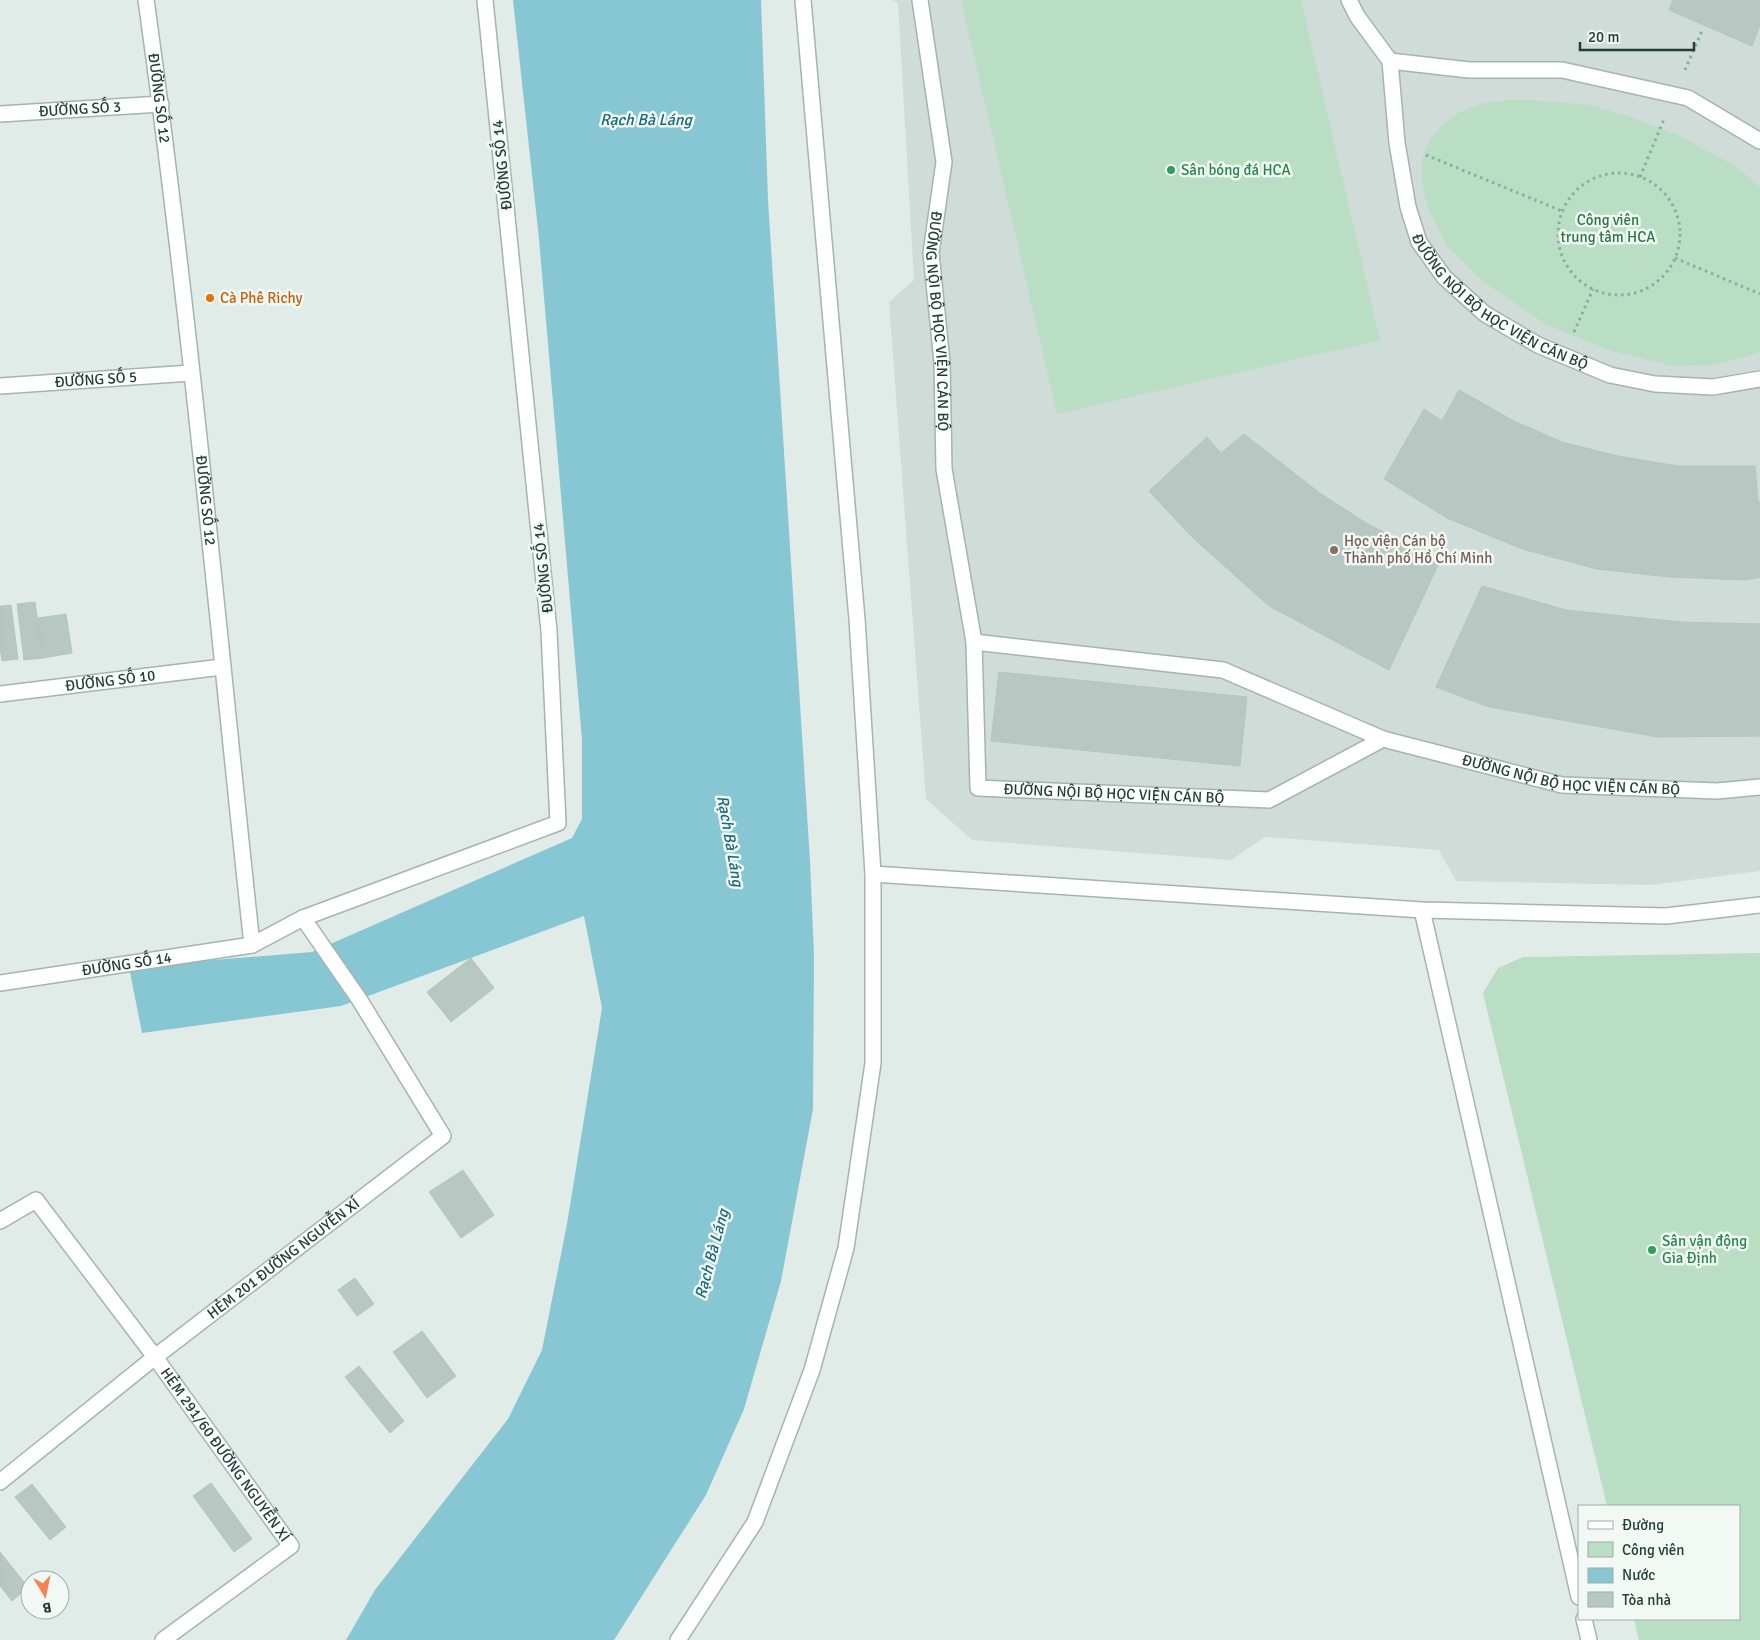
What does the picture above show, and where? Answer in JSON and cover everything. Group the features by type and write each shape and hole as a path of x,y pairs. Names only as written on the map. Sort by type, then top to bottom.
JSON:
{"street":[{"name":"ĐƯỜNG SỐ 12","path":"146,0 161,104 252,945"},
{"name":"ĐƯỜNG SỐ 14","path":"303,918 558,823 549,631 485,0"},
{"path":"678,1640 755,1522 812,1370 846,1248 873,1063 873,874 856,609 803,0"},
{"name":"ĐƯỜNG NỘI BỘ HỌC VIỆN CÁN BỘ","path":"920,0 944,162 931,253 942,362 944,469 974,642 978,788 1269,800 1383,739"},
{"path":"1349,0 1357,16 1390,60 1469,70 1562,70 1688,98 1760,141"},
{"name":"ĐƯỜNG NỘI BỘ HỌC VIỆN CÁN BỘ","path":"1390,60 1397,143 1408,207 1418,242 1444,277 1485,314 1538,345 1610,375 1655,384 1713,387 1760,379"},
{"name":"ĐƯỜNG SỐ 3","path":"0,114 161,104"},
{"name":"ĐƯỜNG SỐ 5","path":"0,386 191,373"},
{"name":"ĐƯỜNG NỘI BỘ HỌC VIỆN CÁN BỘ","path":"974,642 1222,670 1383,739 1562,785 1717,791 1760,787"},
{"name":"ĐƯỜNG SỐ 10","path":"0,694 222,667"},
{"path":"873,874 1422,910 1666,916 1760,905"},
{"path":"1422,910 1578,1593"},
{"path":"252,945 303,918"},
{"name":"HẺM 201 ĐƯỜNG NGUYỄN XÍ","path":"0,1482 155,1357 443,1136 359,999 303,918"},
{"name":"ĐƯỜNG SỐ 14","path":"0,983 252,945"},
{"path":"0,1221 36,1200 155,1357"},
{"name":"HẺM 291/60 ĐƯỜNG NGUYỄN XÍ","path":"155,1357 291,1546 163,1640"},
{"path":"1584,1620 1589,1640"}],"path":[{"path":"1397,143 1562,211"},
{"path":"1608,174 1628,174 1646,179 1663,192 1675,209 1680,229 1675,258 1670,268 1655,283 1637,292 1616,296 1592,289 1579,281 1566,266 1559,248 1557,228 1562,211 1574,193 1589,180 1608,174"},
{"path":"1675,258 1760,294"},
{"path":"1563,356 1592,289"}],"shaded area":[{"name":"Học viện Cán bộ Thành phố Hồ Chí Minh","path":"892,0 1760,0 1760,871 1651,885 1456,881 1439,850 1265,837 1231,860 972,840 926,799 889,302 914,280 898,3"}],"green space":[{"name":"Sân bóng đá HCA","path":"961,0 1301,0 1380,340 1057,414"},
{"name":"Công viên trung tâm HCA","path":"1510,100 1590,105 1631,117 1680,136 1737,167 1760,188 1760,352 1714,365 1672,366 1613,351 1547,325 1481,280 1446,245 1429,211 1422,184 1422,159 1429,142 1443,124 1458,113 1483,103"},
{"name":"Sân vận động Gia Định","path":"1760,953 1760,1640 1639,1640 1634,1620 1740,1620 1740,1505 1607,1505 1483,993 1498,968 1523,957"}],"water":[{"name":"Rạch Bà Láng","path":"513,0 761,0 768,200 810,861 814,955 813,1109 781,1281 744,1409 706,1495 614,1640 346,1640 375,1590 508,1419 542,1350 567,1224 602,1008 584,916 341,1006 142,1033 129,967 312,952 572,838 582,819 582,740 539,239"}],"building":[{"path":"1673,0 1760,0 1760,25 1752,46 1669,10"},
{"path":"1459,390 1514,421 1562,442 1618,456 1678,466 1755,466 1758,502 1760,502 1760,577 1747,580 1669,577 1597,569 1522,549 1447,518 1384,479 1424,409 1442,421"},
{"path":"1244,434 1321,494 1368,524 1440,561 1389,670 1269,606 1192,537 1149,491 1207,437 1221,453"},
{"path":"1482,586 1566,610 1681,622 1760,624 1760,736 1657,737 1489,707 1436,687"},
{"path":"35,602 43,658 24,660 17,604"},
{"path":"11,605 18,659 2,661 0,648 0,606"},
{"path":"66,614 72,653 43,658 38,618"},
{"path":"999,672 1247,697 1240,766 991,741"},
{"path":"471,958 494,988 451,1022 427,992"},
{"path":"463,1170 494,1215 461,1238 429,1192"},
{"path":"355,1278 374,1304 357,1316 338,1290"},
{"path":"422,1331 456,1376 427,1398 393,1352"},
{"path":"359,1366 404,1421 390,1433 345,1377"},
{"path":"211,1483 252,1539 234,1552 193,1496"},
{"path":"32,1484 66,1527 50,1540 15,1497"},
{"path":"0,1552 20,1577 20,1594 12,1601 0,1586"}],"place":[{"name":"Sân bóng đá HCA","path":"1171,170"},
{"name":"Cà Phê Richy","path":"210,298"},
{"name":"Học viện Cán bộ Thành phố Hồ Chí Minh","path":"1334,550"},
{"name":"Sân vận động Gia Định","path":"1652,1250"}]}
